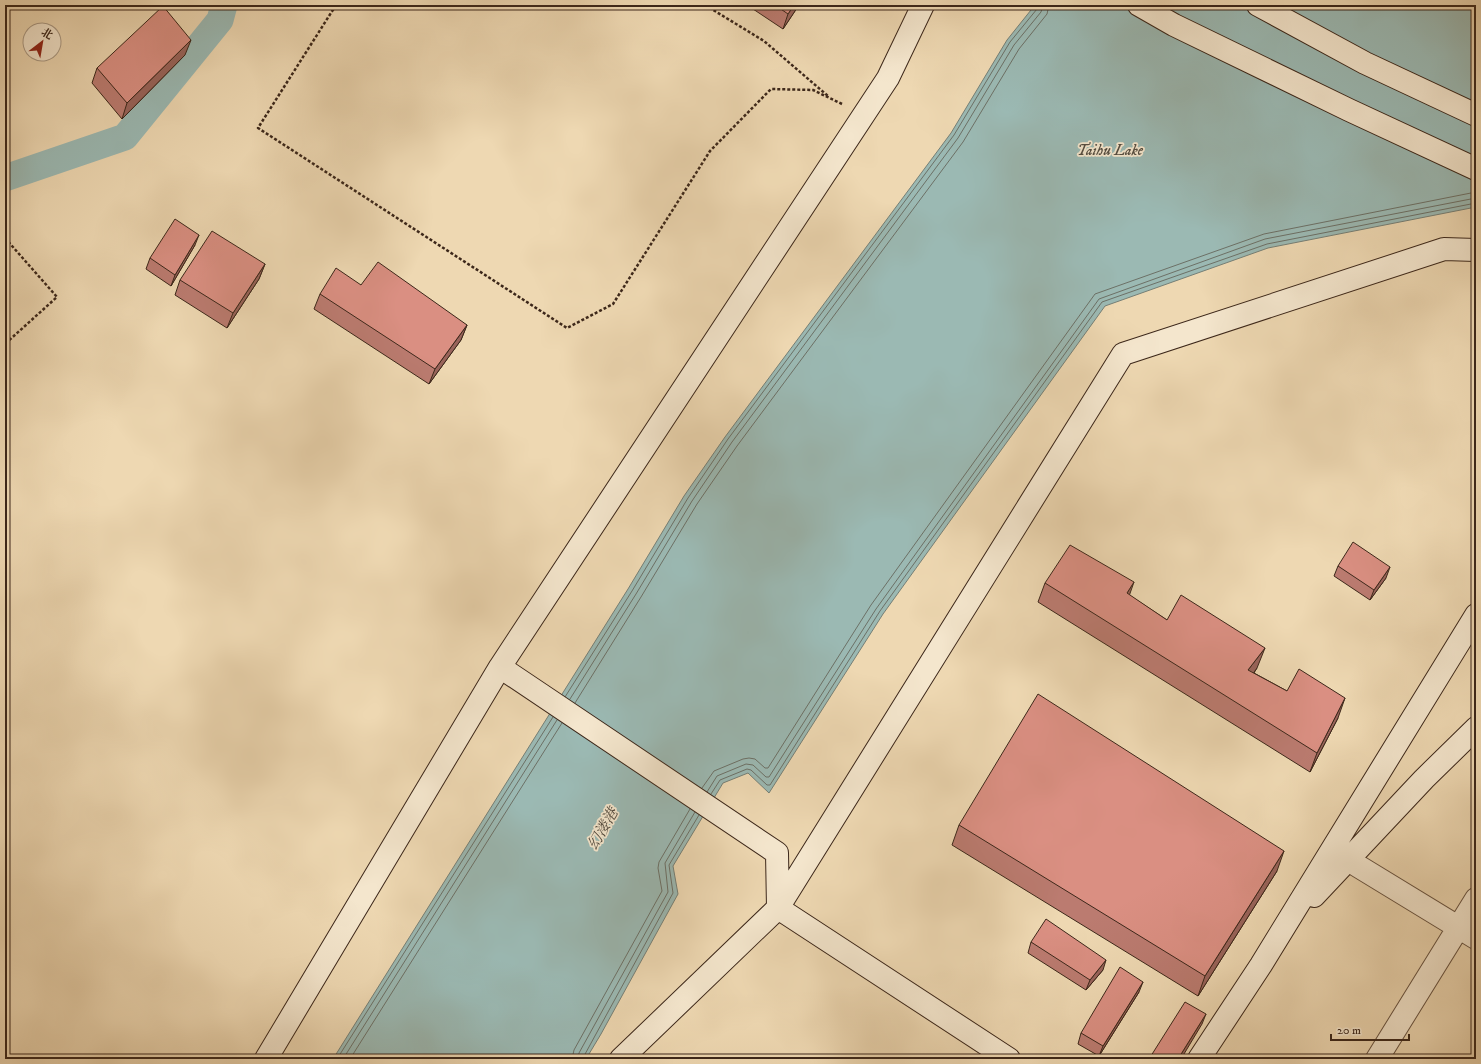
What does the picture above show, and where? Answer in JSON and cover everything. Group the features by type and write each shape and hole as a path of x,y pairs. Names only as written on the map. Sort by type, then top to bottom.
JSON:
{"street":[{"path":"266,1059 500,667 888,78 923,5"},
{"path":"1139,5 1174,25 1349,110 1476,169"},
{"path":"1258,5 1365,63 1476,115"},
{"path":"621,1059 778,908 1123,354 1444,249 1476,250"},
{"path":"1199,1059 1261,965 1476,615"},
{"path":"500,667 777,853 778,908"},
{"path":"1261,965 1316,894 1424,779 1476,728"},
{"path":"1348,860 1467,932"},
{"path":"1377,1059 1467,932 1476,899"},
{"path":"778,908 1008,1059"}],"path":[{"path":"336,5 258,128 567,328 613,304 710,151 771,89 813,90 832,99 764,41 705,5"},
{"path":"5,238 57,297 5,344"}],"water":[{"name":"Taihu Lake","path":"1035,5 1476,5 1476,207 1268,248 1105,306 883,614 769,793 748,773 723,783 673,866 678,894 586,1059 333,1059 628,589 684,496 725,437 951,133 1007,40"}],"building":[{"path":"775,5 794,5 788,14"},
{"path":"163,6 191,40 127,103 97,68"},
{"path":"175,219 199,235 175,275 150,258"},
{"path":"212,231 265,264 233,313 180,280"},
{"path":"378,262 467,325 435,369 320,294 336,268 361,285"},
{"path":"1353,542 1390,567 1374,590 1338,566"},
{"path":"1070,545 1134,582 1127,593 1167,620 1181,595 1265,648 1248,670 1287,691 1299,669 1345,698 1317,753 1045,583"},
{"path":"1038,694 1284,851 1205,976 959,825"},
{"path":"1046,919 1106,960 1090,980 1031,942"},
{"path":"1120,967 1143,982 1103,1046 1081,1033"},
{"path":"1185,1002 1206,1014 1178,1059 1149,1059"}],"waterway":[{"path":"5,178 125,137 220,20 224,5"}],"water label":[{"name":"幻溇港","path":"603,829"}]}
